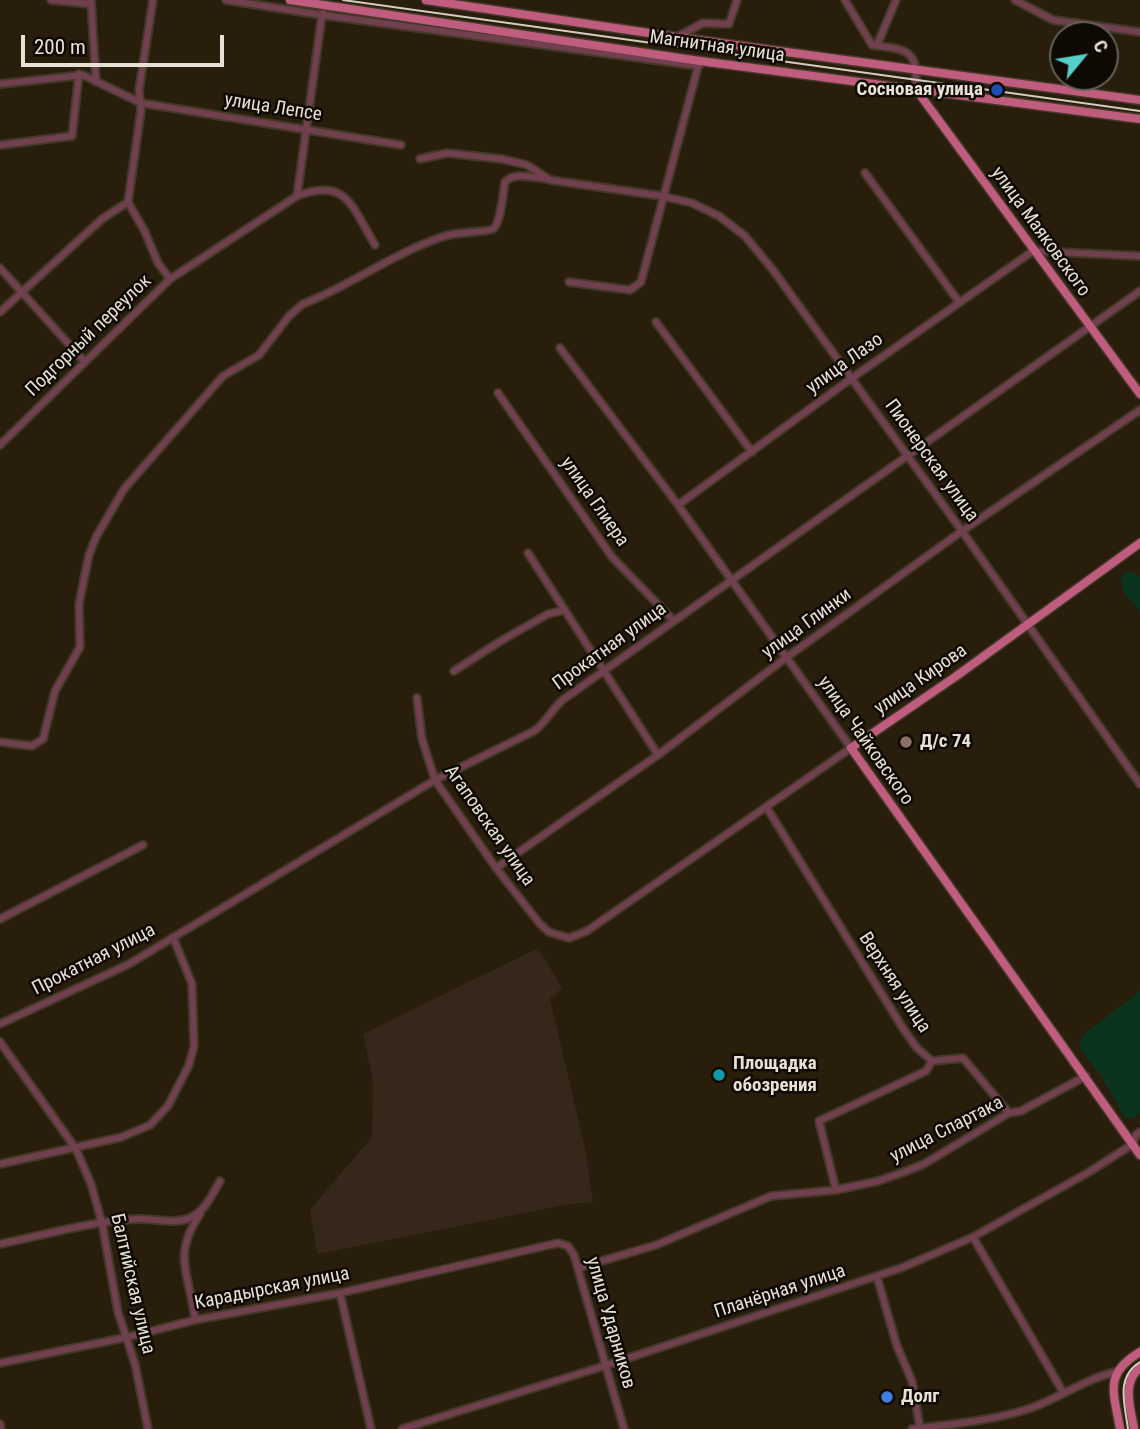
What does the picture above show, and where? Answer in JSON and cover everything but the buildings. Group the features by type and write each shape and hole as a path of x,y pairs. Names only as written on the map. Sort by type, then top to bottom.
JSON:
{"main road":[{"name":"Магнитная улица","path":"290,0 699,64 915,88 1140,119"},
{"name":"Магнитная улица","path":"426,0 1140,100"},
{"name":"улица Маяковского","path":"915,88 1140,394"},
{"name":"улица Кирова","path":"851,748 1140,542"},
{"name":"улица Чайковского","path":"851,748 1140,1155"},
{"path":"1120,1429 1114,1392 1116,1372 1140,1352"},
{"path":"1134,1429 1128,1392 1134,1373 1140,1368"}],"street":[{"path":"51,0 90,2 96,82"},
{"path":"153,0 139,90 141,103 128,202 158,263 170,279"},
{"path":"226,0 699,64 643,276 638,286 630,290 569,282"},
{"path":"676,37 703,23 729,24 737,0"},
{"path":"845,0 872,44 905,52 914,59 917,69 915,88"},
{"path":"877,45 896,0"},
{"path":"1015,0 1053,20 1140,32"},
{"path":"328,6 322,15 297,196 312,190 337,191 346,199 374,244"},
{"path":"0,84 79,74 72,136 0,145"},
{"name":"улица Лепсе","path":"79,74 141,103 401,145"},
{"path":"419,159 447,153 502,159 527,165 550,180"},
{"path":"864,173 959,302"},
{"path":"0,742 32,746 43,739 55,691 80,646 79,604 89,555 96,537 124,489 223,376 259,355 289,316 303,304 431,241 461,232 487,231 494,228 498,221 505,182 509,177 662,196"},
{"name":"Подгорный переулок","path":"0,445 170,279 297,196"},
{"name":"Пионерская улица","path":"662,196 692,203 710,212 745,236 773,270 962,531 1140,784"},
{"path":"0,312 102,219 128,202"},
{"path":"1033,251 1140,256"},
{"name":"улица Лазо","path":"678,505 852,377 1033,251"},
{"path":"0,268 85,362"},
{"name":"Прокатная улица","path":"0,1024 129,964 435,780 534,731 547,720 558,703 1140,291"},
{"path":"656,322 752,452"},
{"name":"улица Чайковского","path":"560,348 678,505 851,748"},
{"name":"улица Глиера","path":"498,393 612,557 674,621"},
{"name":"улица Глинки","path":"496,868 658,755 787,657 962,531 1140,410"},
{"path":"528,553 658,755"},
{"path":"454,671 548,614 565,610"},
{"name":"Агаповская улица","path":"417,698 422,739 435,780 496,868 543,928 559,936 578,936"},
{"name":"улица Кирова","path":"578,936 851,748"},
{"name":"Верхняя улица","path":"767,808 904,1030 917,1048 932,1061 926,1071 819,1121 836,1190"},
{"path":"0,919 143,845"},
{"path":"0,1164 122,1137 150,1125 168,1106 189,1065 194,1046 192,984 173,937"},
{"name":"Балтийская улица","path":"0,1042 76,1149 91,1184 102,1223 118,1312 128,1337 148,1429"},
{"path":"932,1061 963,1058 1009,1113"},
{"name":"улица Спартака","path":"578,1268 656,1245 771,1196 836,1190 878,1181 924,1164 1009,1113 1021,1111 1086,1076"},
{"name":"Планёрная улица","path":"402,1429 877,1278 973,1237 1089,1172 1133,1144 1140,1132"},
{"path":"195,1320 184,1252 188,1232 220,1181"},
{"path":"0,1244 102,1223 139,1219 169,1222 190,1218 203,1209"},
{"path":"973,1237 1063,1392"},
{"name":"улица Ударников","path":"549,1245 558,1243 568,1246 574,1255 624,1429"},
{"name":"Карадырская улица","path":"0,1363 128,1337 195,1320 340,1293 549,1245"},
{"path":"877,1278 897,1346 912,1381 916,1429 1000,1416 1032,1408 1098,1376 1116,1372"},
{"path":"340,1293 371,1429"}],"shaded area":[{"path":"538,948 562,988 550,999 585,1148 593,1202 570,1204 317,1254 310,1210 372,1137 373,1081 363,1034"}],"green space":[{"path":"1127,571 1140,576 1140,612 1123,591 1121,578"},
{"path":"1140,991 1140,1113 1134,1118 1125,1118 1102,1077 1081,1050 1079,1042 1087,1032"}],"tram line":[{"path":"343,0 1140,111"},
{"path":"1128,1429 1124,1383 1132,1368 1140,1362"}],"place":[{"name":"Сосновая улица","path":"997,90"},
{"name":"Д/с 74","path":"906,742"},
{"name":"Площадка обозрения","path":"719,1075"},
{"name":"Долг","path":"887,1397"}]}
